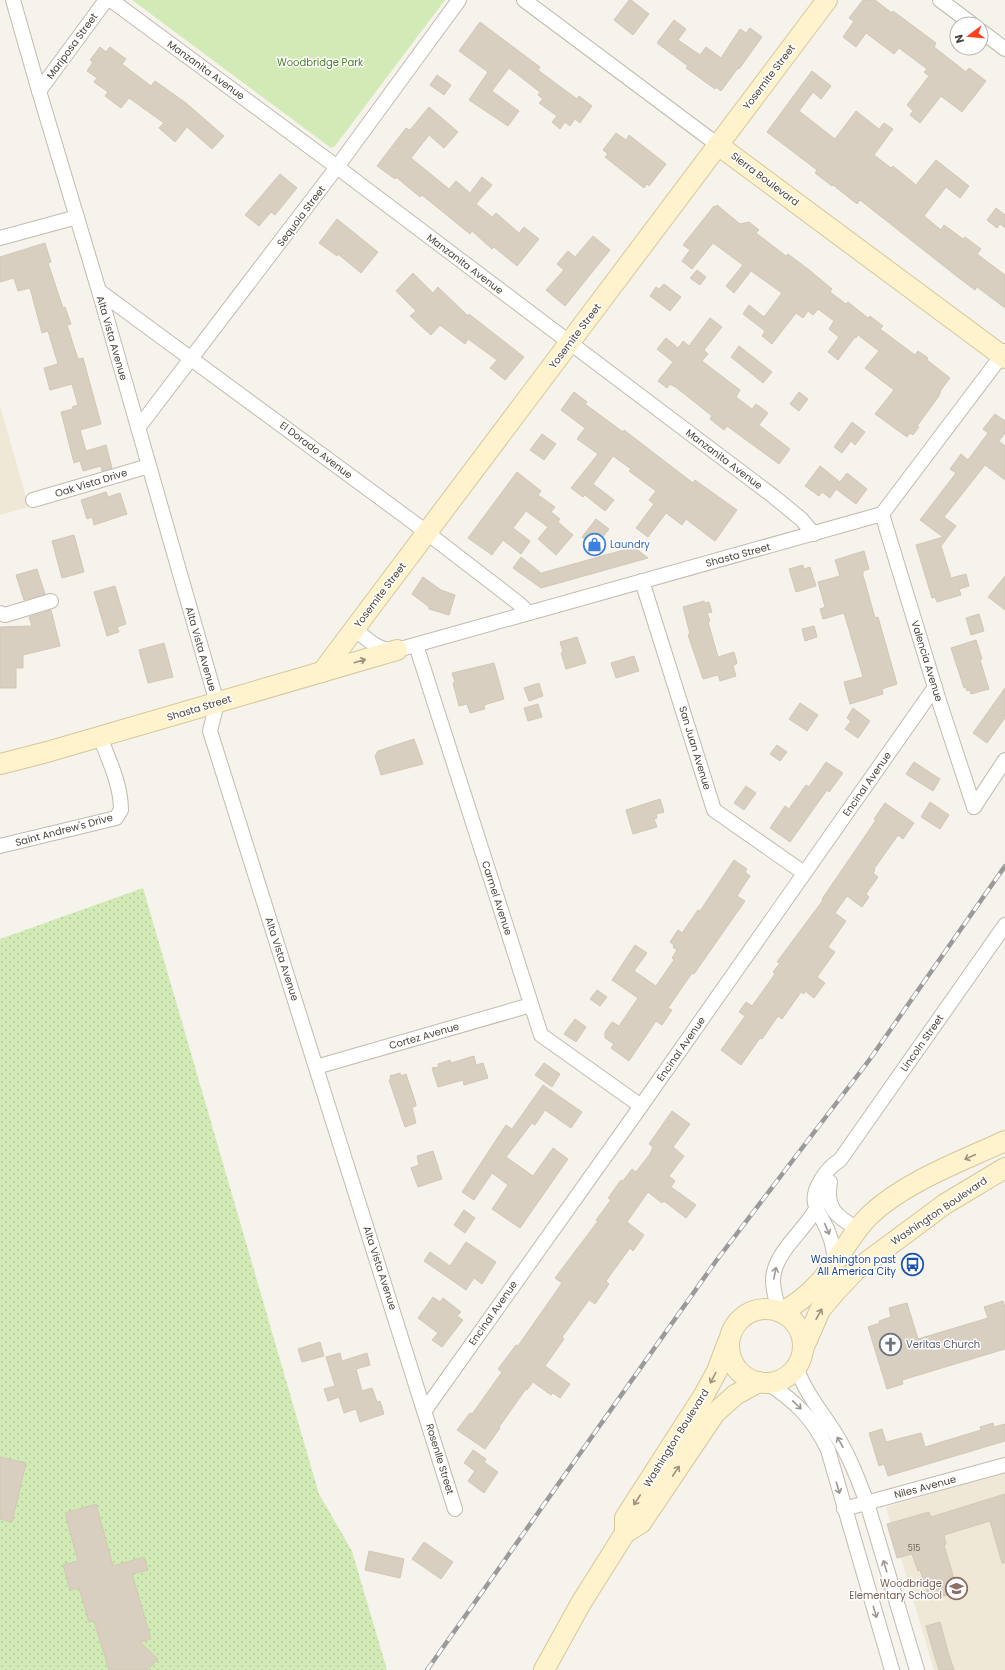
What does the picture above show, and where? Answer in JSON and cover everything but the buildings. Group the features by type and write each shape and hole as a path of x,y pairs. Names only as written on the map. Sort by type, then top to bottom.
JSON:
{"street":[{"name":"Alta Vista Avenue","path":"13,0 99,291 217,703 210,731 424,1410"},
{"name":"Mariposa Street","path":"39,91 106,0"},
{"name":"Manzanita Avenue","path":"111,0 337,167 773,496 801,519 814,534"},
{"name":"Sequoia Street","path":"138,428 337,167 459,0"},
{"name":"Sierra Boulevard","path":"524,0 718,145 1004,355"},
{"name":"Yosemite Street","path":"322,672 827,0"},
{"path":"940,0 961,16"},
{"path":"989,37 1005,49"},
{"path":"0,238 77,217"},
{"name":"El Dorado Avenue","path":"99,291 192,358 427,533 517,602 529,613"},
{"path":"882,514 1004,355"},
{"name":"Oak Vista Drive","path":"33,500 149,466"},
{"name":"Shasta Street","path":"0,764 100,737 406,648 882,514"},
{"name":"Valencia Avenue","path":"882,514 935,687 974,807 1005,760"},
{"name":"San Juan Avenue","path":"642,581 714,810 804,873"},
{"path":"0,613 6,614 51,602"},
{"name":"Shasta Street","path":"355,629 381,649 389,651 406,648"},
{"name":"Carmel Avenue","path":"406,648 541,1036 641,1106"},
{"name":"Encinal Avenue","path":"424,1410 641,1106 935,687"},
{"name":"Saint Andrew's Drive","path":"0,846 116,818 121,810 121,799 112,767 100,737"},
{"name":"Lincoln Street","path":"835,1261 830,1237 817,1210 814,1195 818,1184 831,1168 840,1160 1005,925"},
{"name":"Cortez Avenue","path":"316,1067 531,1005"},
{"path":"781,1312 796,1305 818,1285 869,1216 883,1204 911,1186 1005,1141"},
{"name":"Lincoln Street","path":"781,1312 773,1281 779,1259 817,1210 839,1166 840,1160"},
{"name":"Washington Boulevard","path":"800,1358 820,1310 856,1270 945,1204 1005,1168"},
{"name":"Lincoln Street","path":"830,1182 828,1192 829,1202 833,1211 840,1219 858,1230"},
{"path":"892,1670 828,1450 817,1429 805,1413 787,1396 762,1382 741,1374 736,1369 729,1356 728,1342 732,1330 737,1322 747,1314 756,1310 768,1309 781,1312 790,1317 798,1326 803,1338 800,1358 808,1394 833,1430 847,1456 867,1503 917,1670"},
{"name":"Washington Boulevard","path":"625,1533 625,1518 704,1395 717,1371 728,1342"},
{"path":"762,1382 783,1378 800,1358"},
{"name":"Washington Boulevard","path":"544,1670 581,1602 625,1533 640,1523 715,1413 735,1395 762,1382"},
{"name":"Rosenlle Street","path":"424,1410 455,1509"},
{"name":"Niles Avenue","path":"844,1509 1005,1465"}],"shaded area":[{"path":"0,406 29,507 0,515"},
{"name":"Woodbridge Elementary School","path":"1005,1472 1005,1670 934,1670 886,1507"}],"green space":[{"name":"Woodbridge Park","path":"132,0 445,0 335,146 331,148"},
{"path":"143,888 319,1494 352,1551 387,1670 0,1670 0,939"}],"railway":[{"path":"427,1670 716,1261 870,1059 1005,866"}],"place":[{"name":"Laundry","path":"595,544"},
{"name":"Washington past All America City","path":"912,1265"},
{"name":"Veritas Church","path":"891,1344"},
{"name":"Woodbridge Elementary School","path":"957,1589"}]}
